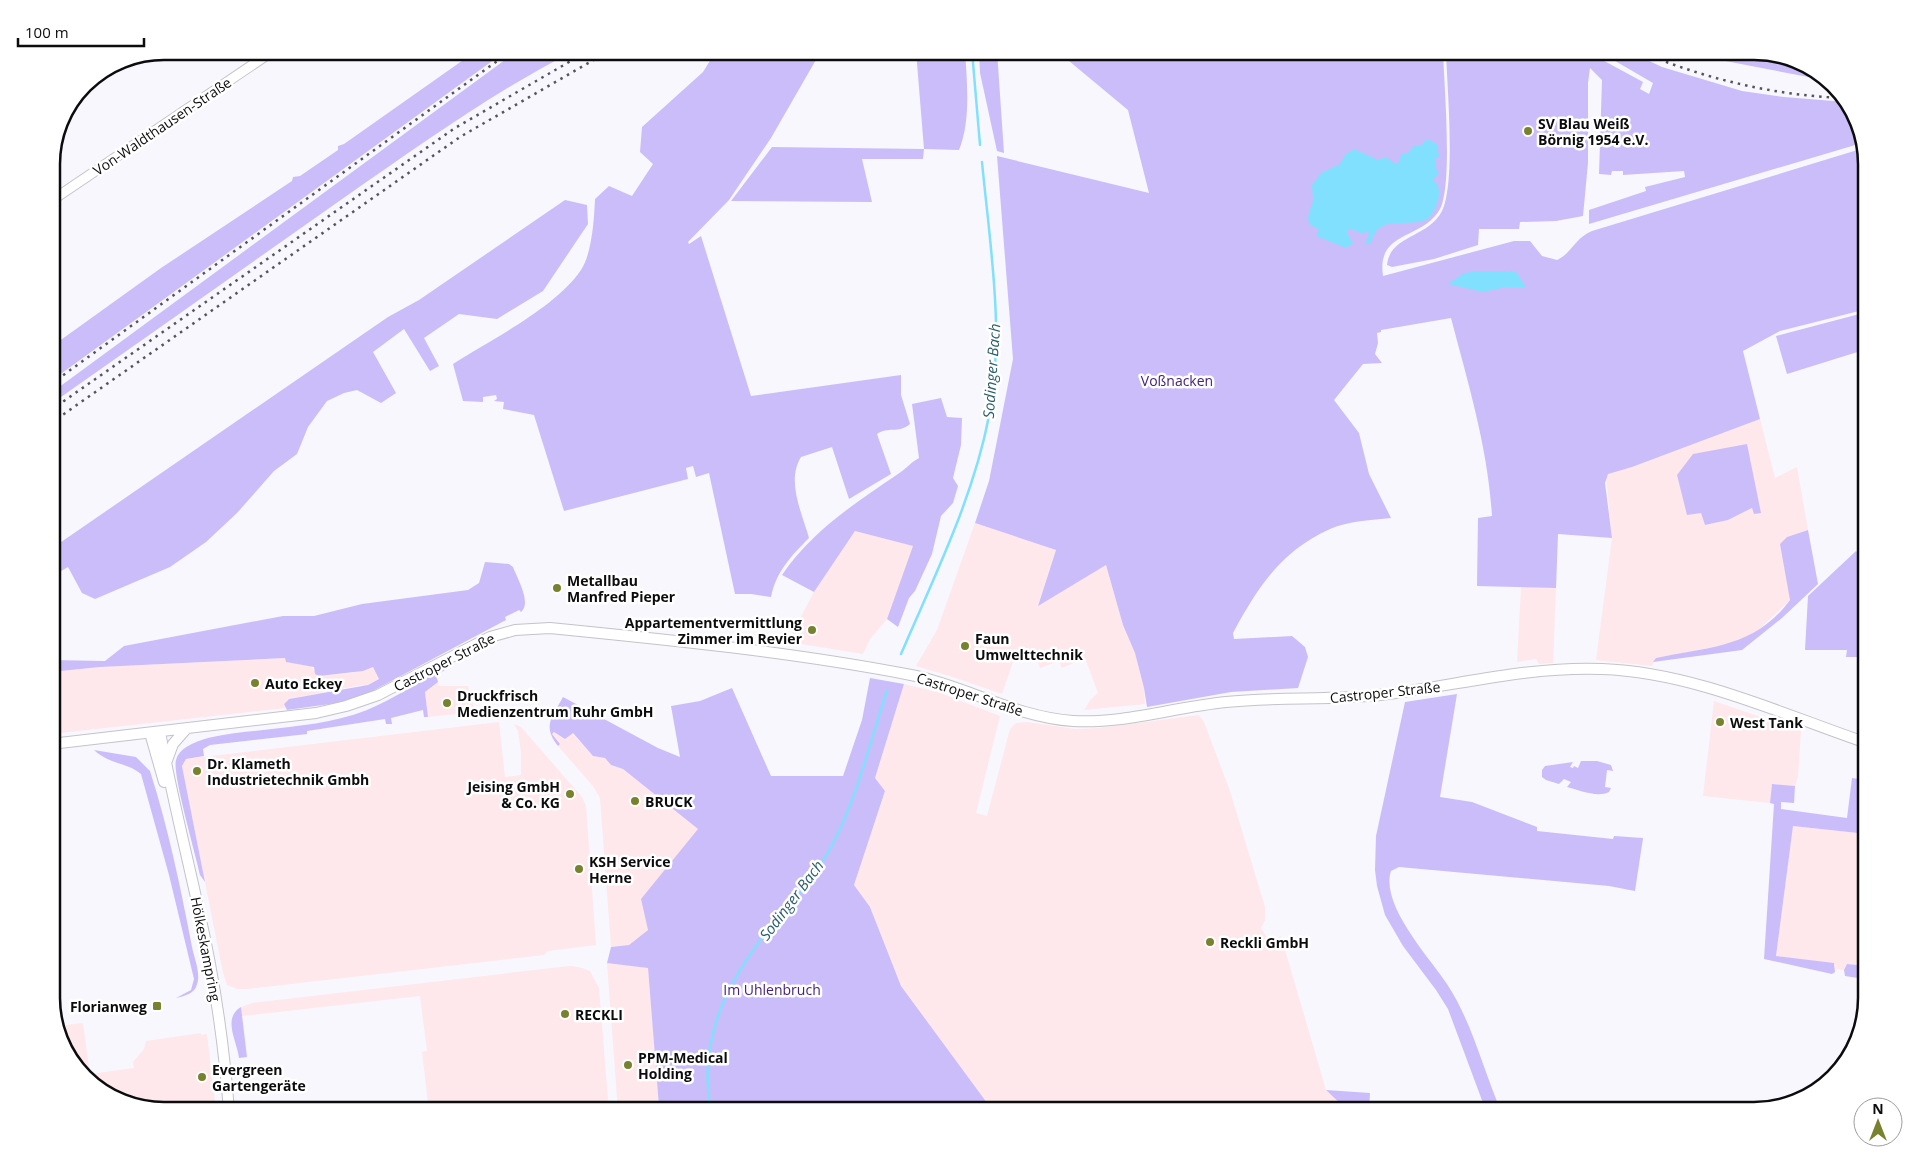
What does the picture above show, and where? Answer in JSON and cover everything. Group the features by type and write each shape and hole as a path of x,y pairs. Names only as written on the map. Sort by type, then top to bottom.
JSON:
{"main road":[{"name":"Castroper Straße","path":"60,743 316,713 346,706 378,696 490,637 515,630 550,628 761,652 908,675 944,684 1010,708 1039,716 1075,721 1124,718 1225,702 1385,695 1549,670 1582,668 1620,670 1656,674 1699,685 1858,740"},
{"path":"166,765 173,744 187,728"},
{"name":"Hölkeskampring","path":"155,732 166,765 170,790 200,912 213,979 228,1102"},
{"name":"Hölkeskampring","path":"155,732 158,767 170,790"}],"street":[{"name":"Von-Waldthausen-Straße","path":"60,195 260,60"}],"shaded area":[{"path":"1760,419 1775,478 1797,467 1808,530 1787,537 1790,600 1755,633 1735,643 1656,658 1652,666 1596,660 1612,538 1606,476 1610,472 1632,467","holes":["1747,444 1754,514 1752,508 1728,520 1705,525 1701,513"]},
{"path":"975,523 1056,550 1038,605 1106,565 1123,625 1135,653 1144,688 1145,704 1084,710 1091,699 1098,693 1085,658 1062,668 1059,661 1040,668 1035,655 1014,659 1002,694 916,666 937,630"},
{"path":"855,531 914,546 887,619 870,639 863,654 795,643 791,646 786,645 814,592"},
{"path":"1521,587 1556,588 1553,663 1539,664 1536,659 1517,662"},
{"path":"285,658 286,662 310,665 319,676 352,673 373,667 379,679 365,686 288,699 284,704 286,708 60,733 60,671 100,667"},
{"path":"438,682 439,686 468,686 469,690 471,690 474,712 428,717 425,692"},
{"path":"904,684 940,693 1000,716 976,813 987,816 1010,729 1016,723 1027,722 1075,729 1099,728 1199,715 1204,722 1230,791 1265,907 1265,920 1261,928 1270,942 1281,936 1326,1090 1339,1102 986,1102 901,986 870,907 854,885 885,792 875,778"},
{"path":"1714,701 1801,731 1798,776 1795,786 1772,784 1770,803 1703,796"},
{"path":"499,722 505,777 521,775 521,752 518,731 514,724 521,727 582,797 586,806 596,945 548,951 544,955 247,989 237,989 227,985 223,973 182,766 186,759"},
{"path":"554,732 565,738 572,733 593,756 605,758 611,765 623,769 698,829 648,930 629,945 611,947 600,798 593,786 558,746 560,743 552,734"},
{"path":"1793,826 1858,833 1858,965 1847,964 1844,970 1835,969 1836,965 1776,956"},
{"path":"616,962 648,968 659,1102 617,1102 607,963"},
{"path":"569,966 579,967 590,971 599,988 608,1102 428,1102 422,1052 427,1051 420,996 242,1016 241,1007 252,1003"},
{"path":"83,1023 90,1071 71,1044 64,1025"},
{"path":"201,1033 201,1035 207,1034 215,1102 164,1102 137,1098 112,1088 93,1074 134,1068 133,1062 144,1049 146,1041"}],"green space":[{"path":"463,60 494,60 60,374 60,341 161,268 292,181 293,177 300,176 338,150 338,146 344,144"},
{"path":"505,60 557,60 514,84 429,139 60,398 60,386"},
{"path":"710,60 816,60 771,138 729,200 688,242 689,244 701,236 751,396 901,375 901,395 910,424 901,429 885,430 877,434 891,474 849,499 832,447 801,457 795,476 795,487 799,508 809,538 780,572 771,597 735,594 709,473 696,477 693,466 686,468 688,479 564,511 534,415 503,409 504,402 494,401 497,399 496,395 483,397 483,402 463,401 453,364 522,322 556,297 570,284 581,270 588,255 592,236 595,199 609,186 632,196 653,164 640,152 642,127 703,72"},
{"path":"917,60 965,60 967,114 959,150 924,149"},
{"path":"979,60 998,60 1004,153 997,151 980,73"},
{"name":"Voßnacken","path":"1068,60 1443,60 1447,157 1444,196 1440,209 1432,219 1393,243 1387,250 1383,261 1383,276 1514,241 1530,241 1542,256 1557,260 1566,254 1582,237 1592,231 1857,150 1858,311 1780,331 1743,351 1760,419 1632,467 1608,474 1605,483 1612,538 1558,534 1556,588 1477,586 1478,518 1492,516 1490,491 1482,441 1451,318 1381,330 1381,332 1377,333 1378,343 1375,354 1382,363 1363,364 1334,400 1359,433 1369,474 1391,518 1360,521 1337,526 1298,548 1272,572 1252,600 1233,633 1234,639 1292,636 1305,647 1308,657 1298,688 1231,692 1147,707 1135,653 1123,625 1106,565 1038,606 1056,550 975,523 989,481 1013,359 997,156 1149,193 1128,110"},
{"path":"1446,60 1603,60 1643,82 1640,89 1649,94 1653,83 1613,60 1647,60 1662,67 1742,91 1836,101 1847,118 1856,145 1589,224 1589,210 1646,191 1645,187 1685,177 1684,171 1623,175 1623,171 1612,171 1611,175 1599,174 1602,80 1590,68 1588,83 1588,163 1583,216 1556,221 1520,222 1519,229 1479,229 1478,245 1434,259 1392,267 1387,265 1390,255 1395,248 1428,227 1442,211 1449,179"},
{"path":"1720,60 1767,61 1794,68 1811,77"},
{"path":"772,147 924,149 923,159 862,159 872,202 731,201"},
{"path":"565,200 587,205 588,224 543,291 497,319 459,314 424,338 439,366 430,371 404,329 373,352 396,393 381,403 357,390 344,393 327,401 308,427 297,454 274,471 237,513 206,542 170,567 95,599 82,593 68,567 60,572 60,543 388,317 419,300"},
{"path":"1858,314 1858,352 1787,374 1776,336"},
{"path":"941,398 947,417 962,418 961,445 953,478 958,486 953,503 941,516 932,554 915,591 909,598 898,627 887,619 913,546 855,531 814,592 782,575 806,545 835,519 919,458 912,404"},
{"path":"1747,444 1761,513 1754,514 1752,508 1728,520 1705,525 1701,513 1687,515 1677,475 1693,454"},
{"path":"1808,530 1818,584 1782,618 1742,650 1653,662 1656,658 1729,643 1746,637 1762,628 1790,600 1780,544 1787,537"},
{"path":"1856,551 1858,553 1858,657 1846,657 1847,650 1805,650 1808,596"},
{"path":"485,562 509,564 513,567 520,584 525,603 524,608 521,612 519,610 505,617 506,620 365,695 337,703 287,710 284,704 289,699 368,685 379,679 373,667 363,671 319,676 315,674 314,667 286,662 285,658 100,667 60,671 60,660 105,661 124,646 283,616 314,616 362,604 468,590 479,583"},
{"path":"444,668 447,669 436,675 438,682 425,692 428,717 424,717 423,710 391,718 392,724 386,724 385,719 307,731 307,734 210,745 203,749 204,756 186,759 182,766 205,882 200,875 178,781 176,760 181,752 201,740 214,737 342,718 387,701"},
{"name":"Im Uhlenbruch","path":"870,678 904,684 875,778 885,791 854,885 870,907 901,986 986,1102 659,1102 648,968 607,963 611,947 629,945 648,930 641,899 698,829 623,769 611,765 605,758 593,756 573,733 565,739 554,732 552,734 560,744 558,746 550,733 550,722 555,710 563,697 658,748 680,757 671,706 700,701 732,688 771,776 843,776 862,720"},
{"path":"1457,694 1440,797 1472,802 1537,827 1537,831 1613,839 1614,836 1643,838 1635,891 1609,886 1399,867 1391,871 1390,885 1399,915 1456,999 1498,1102 1483,1102 1448,1009 1403,946 1385,915 1377,886 1375,870 1376,836 1405,702"},
{"path":"94,750 136,757 150,771 174,858 198,971 196,987 186,995 176,998 191,990 194,979 169,875 141,774 130,767 100,755"},
{"path":"1581,761 1597,761 1611,765 1613,771 1607,770 1605,787 1611,788 1609,792 1604,794 1588,793 1567,787 1571,782 1564,779 1559,784 1542,777 1542,770 1545,766 1573,762 1570,767 1578,768"},
{"path":"1852,778 1858,779 1858,833 1793,826 1776,956 1834,963 1835,972 1832,974 1764,959 1774,804 1770,803 1772,784 1795,786 1794,803 1781,802 1781,809 1847,818"},
{"path":"1847,964 1858,965 1858,978 1845,976 1844,970"},
{"path":"241,1007 247,1057 239,1058 231,1023 235,1012"},
{"path":"1326,1090 1370,1093 1370,1102 1339,1102"}],"water":[{"path":"1427,139 1437,144 1439,157 1436,158 1436,169 1439,173 1433,180 1439,188 1439,193 1435,209 1429,218 1423,221 1382,226 1376,231 1370,244 1365,244 1369,234 1367,231 1361,234 1347,229 1347,233 1353,243 1346,248 1316,236 1319,230 1309,224 1308,217 1313,200 1312,185 1321,173 1340,164 1345,155 1354,149 1378,160 1386,157 1395,164 1398,163 1402,153 1407,154 1415,145 1420,146"},
{"path":"1481,271 1516,272 1526,287 1506,287 1483,292 1448,284 1464,273"}],"waterway":[{"name":"Sodinger Bach","path":"973,60 980,145"},
{"name":"Sodinger Bach","path":"901,654 963,507 982,447 989,416 994,385 996,321 992,257 982,162"},
{"name":"Sodinger Bach","path":"710,1102 708,1057 713,1032 721,1008 745,962 812,876 831,847 856,790 887,690"}],"railway":[{"path":"60,377 499,60"},
{"path":"60,404 455,128 572,60"},
{"path":"60,417 460,137 593,60"},
{"path":"1660,60 1738,84 1789,93 1833,97"}],"place":[{"name":"SV Blau Weiß Börnig 1954 e.V.","path":"1528,131"},
{"name":"Metallbau Manfred Pieper","path":"557,588"},
{"name":"Appartementvermittlung Zimmer im Revier","path":"812,630"},
{"name":"Faun Umwelttechnik","path":"965,646"},
{"name":"Auto Eckey","path":"255,683"},
{"name":"Druckfrisch Medienzentrum Ruhr GmbH","path":"447,703"},
{"name":"West Tank","path":"1720,722"},
{"name":"Dr. Klameth Industrietechnik Gmbh","path":"197,771"},
{"name":"Jeising GmbH & Co. KG","path":"570,794"},
{"name":"BRUCK","path":"635,801"},
{"name":"KSH Service Herne","path":"579,869"},
{"name":"Reckli GmbH","path":"1210,942"},
{"name":"Florianweg","path":"157,1006"},
{"name":"RECKLI","path":"565,1014"},
{"name":"PPM-Medical Holding","path":"628,1065"},
{"name":"Evergreen Gartengeräte","path":"202,1077"}]}
